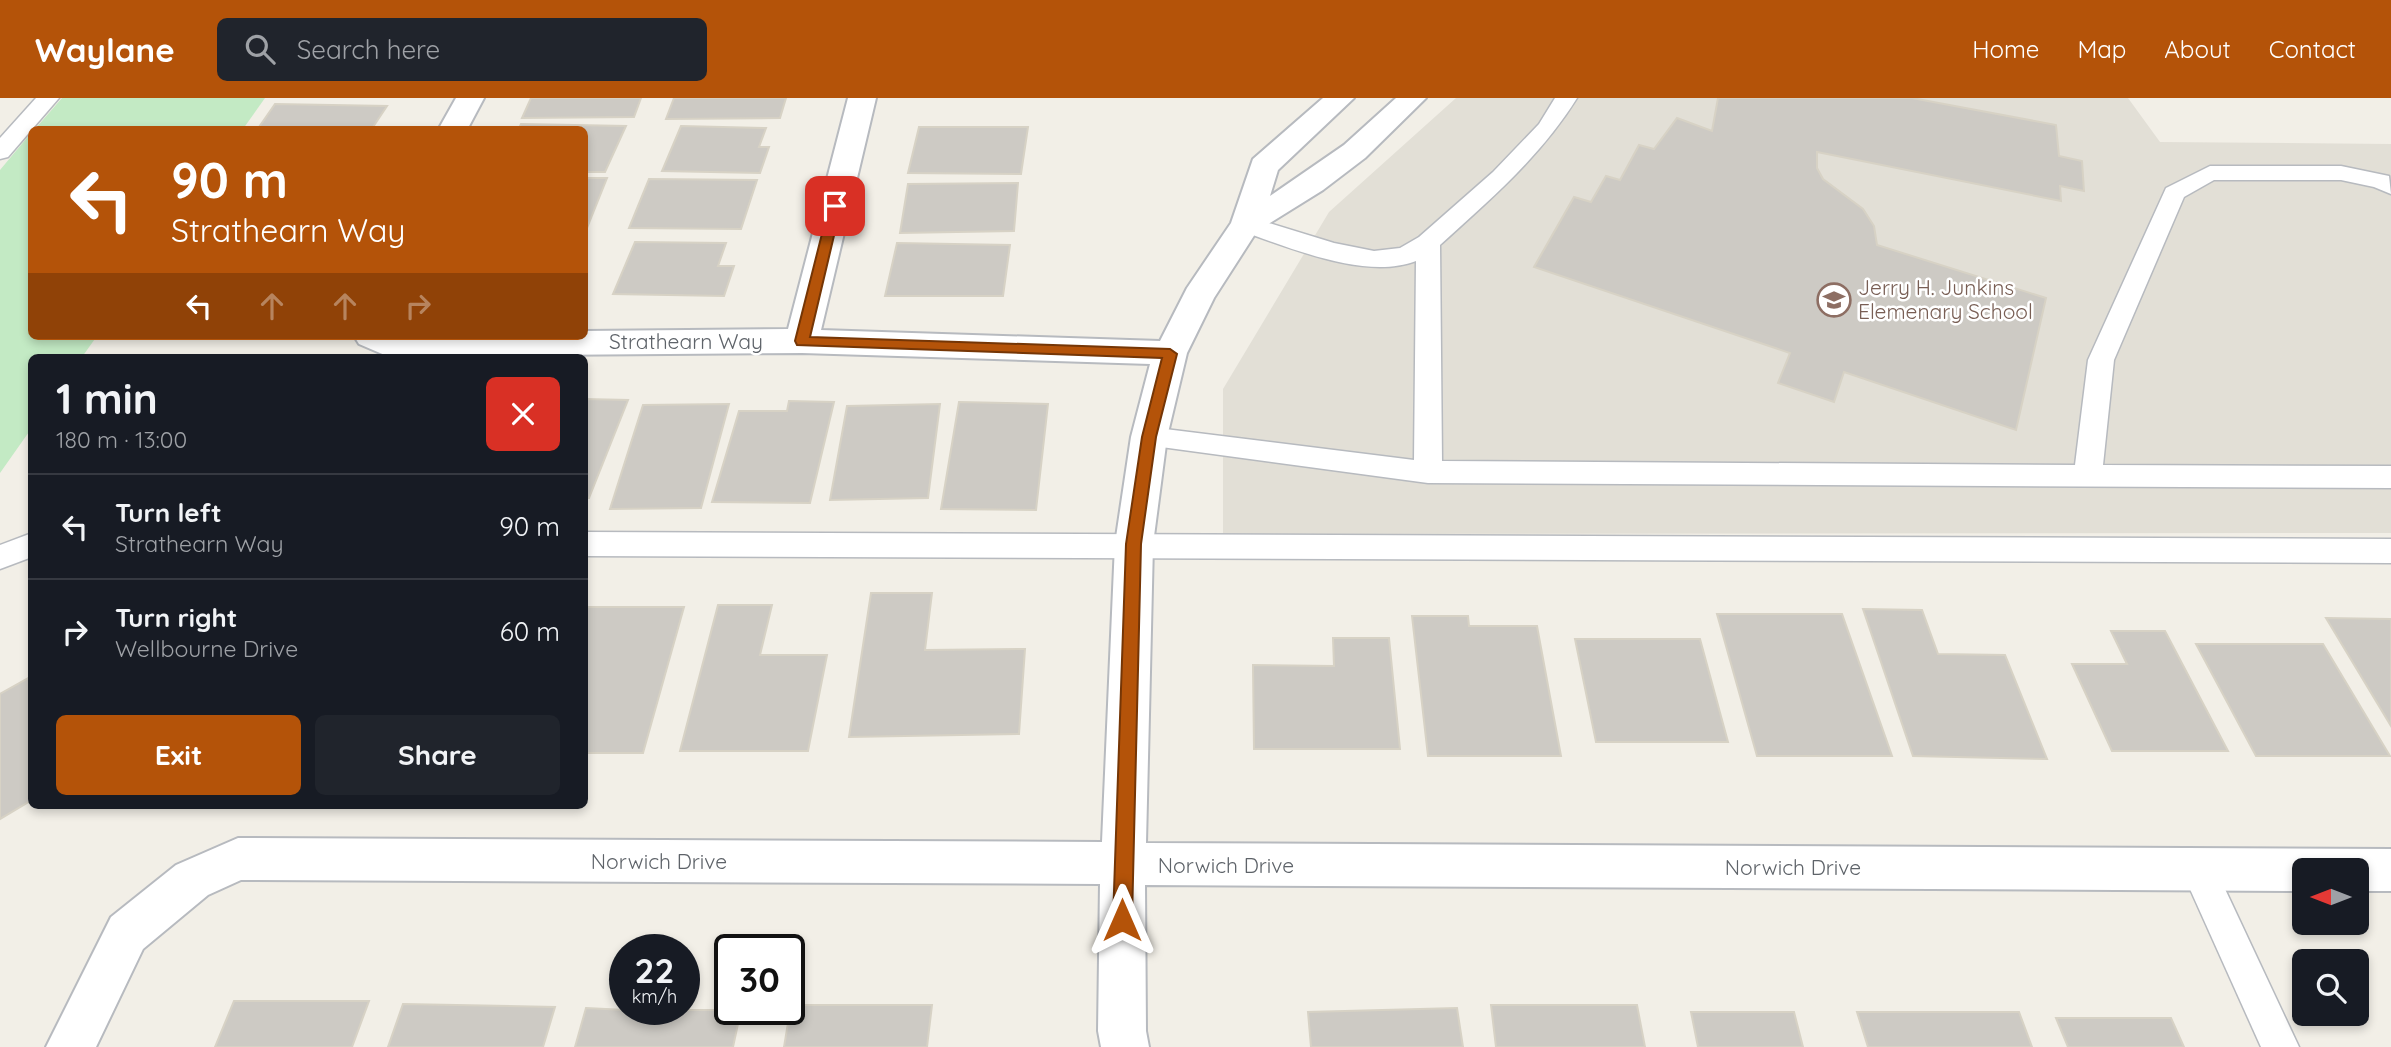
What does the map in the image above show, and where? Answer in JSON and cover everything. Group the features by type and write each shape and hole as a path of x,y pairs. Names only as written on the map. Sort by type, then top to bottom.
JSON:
{"street":[{"path":"454,126 470,98"},
{"path":"802,341 862,98"},
{"path":"1125,1047 1122,1031 1122,865 1134,544 1149,437 1170,354 1199,296 1246,224 1264,166 1340,98"},
{"path":"1246,224 1307,189 1396,117 1412,98"},
{"name":"Strathearn Way","path":"380,340 387,344 802,341 1170,354"},
{"name":"Norwich Drive","path":"70,1047 127,933 192,880 238,859 2391,870"}],"lane":[{"path":"0,152 48,98"},
{"path":"1246,224 1331,251 1374,259 1405,256 1428,243 1501,177 1547,128 1566,98"},
{"path":"2088,475 2101,360 2174,193 2210,173 2341,173 2381,181 2391,187"},
{"path":"1428,243 1428,472"},
{"path":"1149,437 1428,472 2391,477"},
{"path":"588,544 1134,544 2391,551"},
{"path":"0,557 28,546"},
{"path":"2198,869 2280,1047"}],"shaded area":[{"name":"Jerry H. Junkins Elemenary School","path":"1456,98 2128,98 2160,142 2391,144 2391,533 1223,534 1223,389 1329,212"}],"green space":[{"path":"62,98 265,98 245,126 38,126"},
{"path":"28,137 28,340 94,340 84,354 28,354 28,433 0,473 0,170"}],"building":[{"path":"531,98 641,98 634,117 522,118"},
{"path":"674,98 786,98 780,118 666,119"},
{"path":"1718,98 1912,98 2056,125 2059,156 2082,161 2084,191 2060,186 2061,201 1817,152 1817,168 1823,179 1863,209 1874,226 1877,245 2046,298 2016,430 1844,372 1834,402 1778,383 1790,353 1534,267 1574,197 1591,202 1606,176 1620,180 1639,145 1654,149 1677,118 1712,131"},
{"path":"275,104 387,106 374,126 260,126"},
{"path":"521,124 626,126 605,172 588,172 588,126 520,126"},
{"path":"681,126 766,128 759,147 769,147 760,173 662,171"},
{"path":"919,127 1028,127 1021,174 908,173"},
{"path":"588,178 607,178 588,226"},
{"path":"649,179 757,180 741,229 629,228"},
{"path":"1018,183 1014,231 900,233 908,184"},
{"path":"635,242 726,243 718,266 734,266 724,296 613,294"},
{"path":"897,243 1010,245 1003,296 885,296"},
{"path":"588,399 628,400 589,498"},
{"path":"789,401 834,402 810,503 712,502 739,411 787,411"},
{"path":"959,402 1048,404 1036,510 941,509"},
{"path":"729,404 701,508 610,509 643,405"},
{"path":"940,404 928,498 830,500 847,406"},
{"path":"871,593 932,593 925,650 1025,649 1019,734 849,737"},
{"path":"718,605 772,605 760,655 827,655 808,751 680,751"},
{"path":"588,607 684,607 643,753 588,753"},
{"path":"1863,609 1922,610 1938,654 2005,655 2047,759 1913,756"},
{"path":"1717,614 1842,614 1892,756 1757,756"},
{"path":"1412,616 1468,616 1469,626 1537,626 1561,756 1428,756"},
{"path":"2326,618 2391,619 2391,726"},
{"path":"2111,631 2165,631 2228,751 2112,751 2072,664 2127,664"},
{"path":"1333,638 1389,638 1400,749 1254,749 1253,665 1334,666"},
{"path":"1575,639 1700,639 1728,742 1596,742"},
{"path":"2196,644 2323,644 2390,756 2256,756"},
{"path":"28,678 28,802 0,819 0,694"},
{"path":"234,1001 369,1001 352,1047 215,1047"},
{"path":"403,1004 555,1007 543,1047 388,1047"},
{"path":"805,1005 932,1005 927,1047 784,1047 788,1025 805,1025"},
{"path":"1491,1005 1637,1005 1645,1047 1496,1047"},
{"path":"586,1008 609,1009 609,1025 700,1025 700,1010 714,1010 714,1025 738,1025 733,1047 575,1047"},
{"path":"1457,1008 1463,1047 1311,1047 1308,1012"},
{"path":"1691,1012 1794,1012 1803,1047 1698,1047"},
{"path":"1857,1012 2019,1012 2032,1047 1868,1047"},
{"path":"2056,1018 2171,1018 2184,1047 2068,1047"}],"place":[{"name":"Jerry H. Junkins Elemenary School","path":"1834,300"}],"route":[{"path":"835,206 802,341 1170,354 1149,437 1134,544 1122,920"}]}
